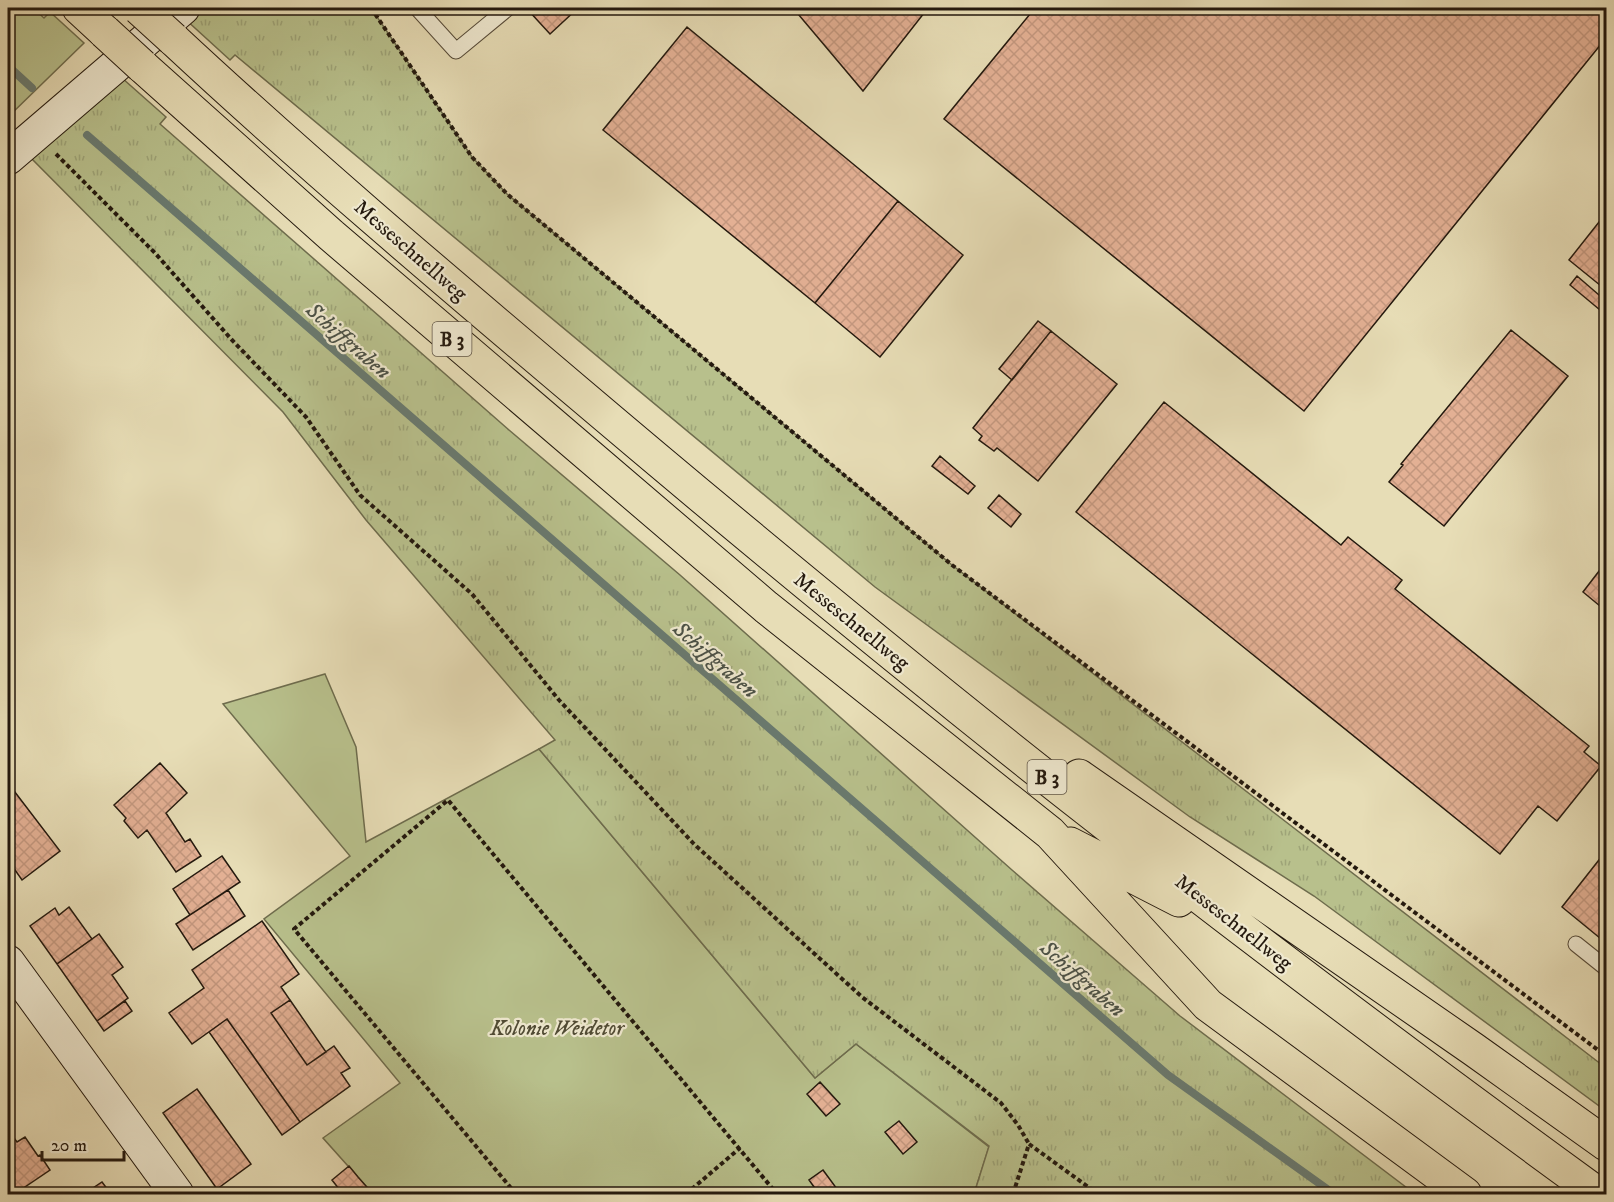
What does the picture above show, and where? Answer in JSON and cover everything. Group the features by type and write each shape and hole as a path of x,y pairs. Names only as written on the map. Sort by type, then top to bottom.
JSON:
{"highway":[{"name":"Messeschnellweg","path":"79,8 332,235 766,607 1050,833"},
{"name":"Messeschnellweg","path":"139,8 417,257 723,516 843,614 1073,799 1253,938 1418,1063 1598,1194"},
{"path":"843,614 1473,1049 1606,1144"},
{"path":"1050,833 1253,938"},
{"path":"1050,833 1208,1005 1465,1194"}],"street":[{"path":"8,158 183,8"},
{"path":"8,962 177,1194"}],"lane":[{"path":"417,8 456,51 508,8"},
{"path":"1576,944 1606,968"}],"path":[{"path":"370,8 472,157 507,194 952,565 1606,1056"},
{"path":"36,134 155,253 232,340 306,417 360,495 472,594 559,700 694,844 862,997 1001,1103 1029,1144 1098,1194"},
{"path":"516,1194 294,928 448,800 777,1194"},
{"path":"1013,1194 1029,1144"},
{"path":"686,1194 740,1149"}],"green space":[{"path":"8,8 33,8 44,18 50,12 84,43 8,117"},
{"path":"173,8 371,8 472,157 507,194 952,565 1606,1068 1606,1111 1314,896 1190,817 875,587 235,55 230,60"},
{"path":"122,78 166,117 160,124 509,430 680,575 1180,1016 1415,1194 974,1194 989,1146 856,1044 815,1078 539,749 555,740 366,520 283,412 32,159"},
{"name":"Kolonie Weidetor","path":"325,674 356,747 366,842 539,749 815,1078 856,1044 989,1147 974,1194 802,1194 799,1191 793,1194 373,1194 323,1138 400,1083 264,919 350,856 223,704"}],"building":[{"path":"530,8 578,8 550,34 528,10"},
{"path":"793,8 928,8 863,91"},
{"path":"1035,8 1606,8 1606,38 1304,411 944,119"},
{"path":"687,27 898,201 815,303 603,130"},
{"path":"898,201 963,255 880,357 815,303"},
{"path":"1599,222 1606,227 1606,290 1569,260"},
{"path":"1577,276 1606,301 1606,315 1570,285"},
{"path":"1038,321 1051,331 1012,380 999,369"},
{"path":"1511,330 1568,376 1444,526 1389,482 1403,465 1401,464"},
{"path":"1051,331 1117,384 1038,481 997,448 994,451 979,440 982,436 973,428"},
{"path":"1164,402 1341,545 1348,537 1402,580 1395,589 1589,746 1584,752 1601,766 1557,821 1538,806 1500,854 1076,512"},
{"path":"940,456 975,486 968,494 932,466"},
{"path":"999,495 1021,514 1011,527 988,508"},
{"path":"1606,562 1606,611 1583,592"},
{"path":"160,763 187,793 166,813 185,842 190,839 201,856 176,872 147,830 138,838 124,821 126,818 114,805"},
{"path":"8,783 60,851 22,880 8,860"},
{"path":"1606,851 1606,943 1562,907"},
{"path":"222,856 240,882 190,915 173,889"},
{"path":"228,890 245,916 193,950 176,924"},
{"path":"69,907 92,939 57,964 30,926 55,908 59,915"},
{"path":"262,921 299,974 281,987 290,1000 271,1013 307,1065 334,1046 350,1068 341,1073 350,1086 300,1122 227,1019 192,1044 169,1013 204,988 192,970"},
{"path":"99,934 123,967 112,975 128,998 97,1021 57,964"},
{"path":"290,1000 326,1052 307,1065 271,1013"},
{"path":"125,1001 132,1011 104,1031 97,1021"},
{"path":"227,1019 300,1122 282,1135 209,1032"},
{"path":"820,1082 840,1104 826,1116 807,1094"},
{"path":"197,1089 251,1164 217,1189 163,1113"},
{"path":"899,1121 917,1142 903,1154 885,1132"},
{"path":"11,1134 17,1142 25,1137 50,1170 16,1193 8,1181 8,1136"},
{"path":"349,1166 373,1194 343,1194 332,1180"},
{"path":"823,1170 840,1193 819,1194 809,1180"},
{"path":"102,1182 111,1194 84,1194"}],"waterway":[{"name":"Schiffgraben","path":"8,66 32,88"},
{"name":"Schiffgraben","path":"87,135 1168,1075 1334,1194"}]}
